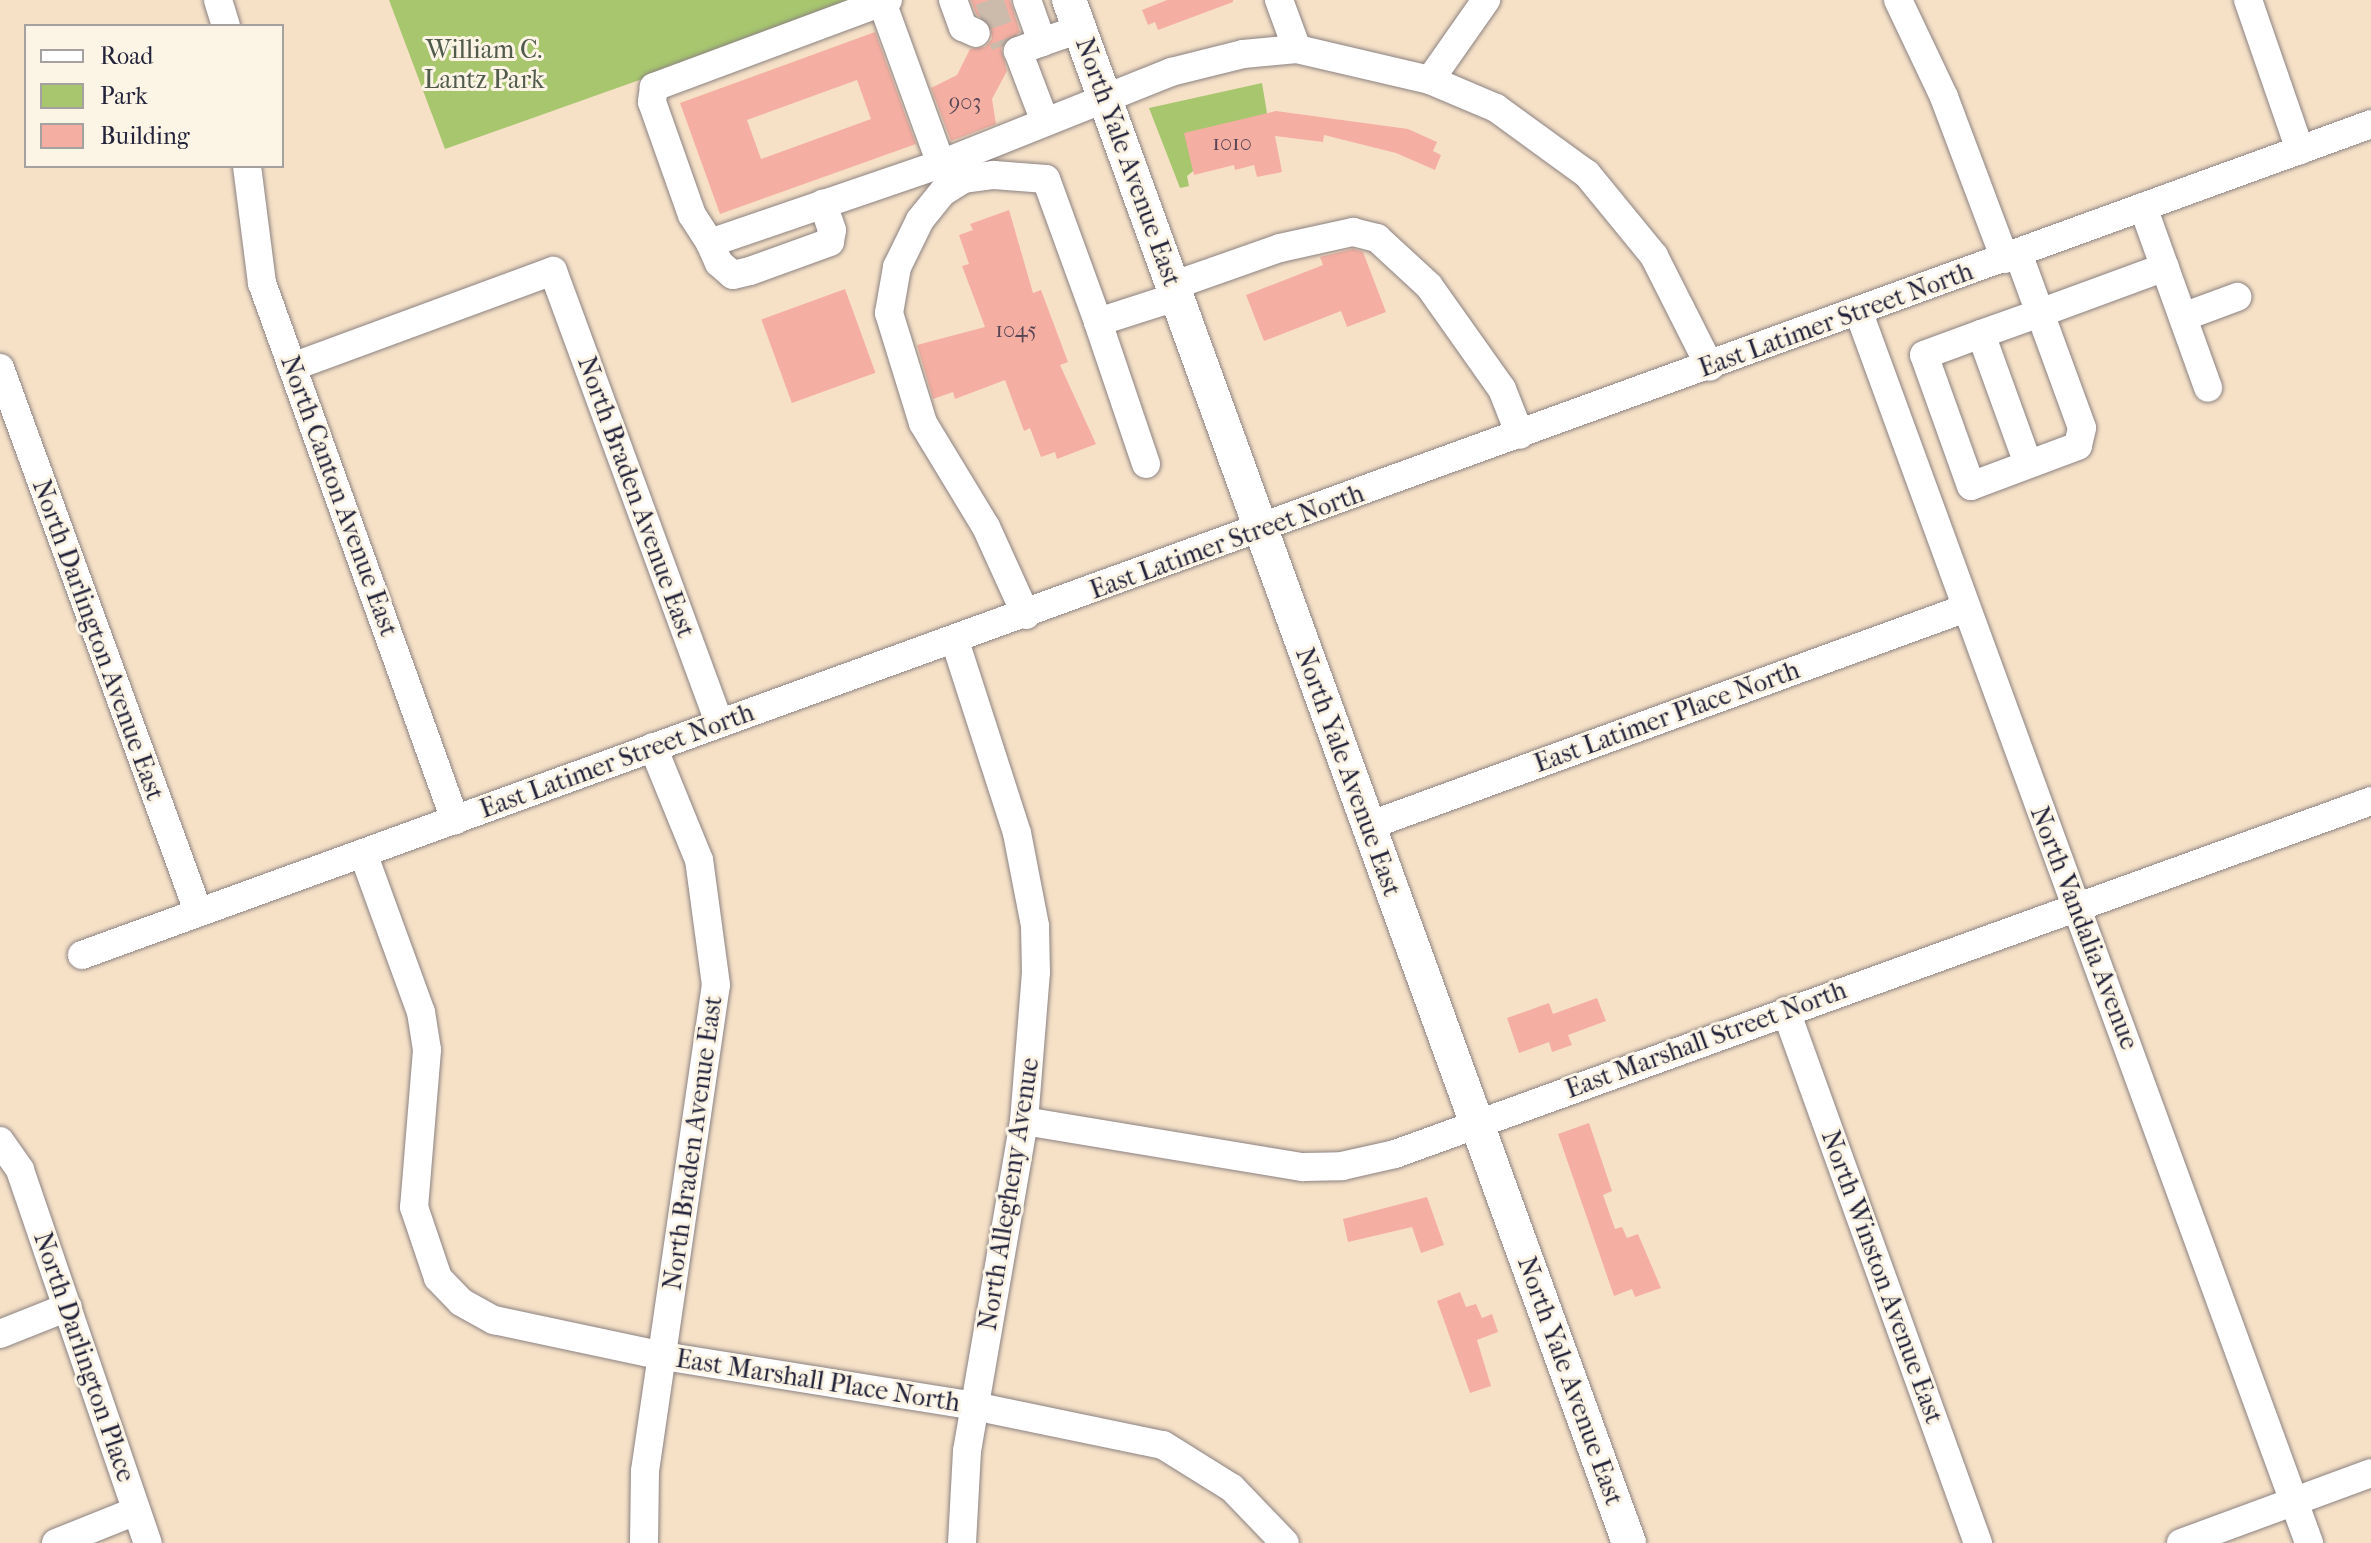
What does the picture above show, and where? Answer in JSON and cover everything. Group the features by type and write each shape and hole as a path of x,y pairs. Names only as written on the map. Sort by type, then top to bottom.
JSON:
{"main road":[{"name":"North Yale Avenue East","path":"1074,14 1629,1543"}],"street":[{"path":"218,0 225,24"},
{"path":"953,0 963,27 976,33"},
{"path":"1027,0 1042,42"},
{"path":"1279,0 1297,49"},
{"path":"1430,80 1486,0"},
{"path":"1898,0 2040,313 2082,428 2078,446 1927,502"},
{"path":"2248,0 2300,150"},
{"path":"823,204 832,230 830,242 733,275 719,263 692,215 657,117 654,87 885,1 941,164"},
{"path":"1044,119 1018,51 1042,42 1074,14"},
{"path":"710,243 941,164 1028,131 1044,119 1104,96 1228,58 1297,49 1430,80 1496,108 1587,174 1654,256 1710,367"},
{"name":"East Latimer Street North","path":"82,955 1859,313 2371,124"},
{"name":"North Canton Avenue East","path":"247,168 262,283 455,820"},
{"path":"1026,615 986,527 923,423 889,313 897,267 920,220 943,192 964,179 994,175 1046,179 1146,464"},
{"path":"2143,207 2208,388"},
{"path":"1098,322 1280,248 1353,232 1377,238 1429,286 1502,389 1520,435"},
{"path":"1971,486 1924,355 2165,267"},
{"name":"North Braden Avenue East","path":"292,367 553,271 719,723"},
{"path":"2183,317 2237,297"},
{"name":"North Vandalia Avenue","path":"1859,313 2064,880 2079,905 2309,1543"},
{"path":"1981,334 2040,460"},
{"name":"North Darlington Avenue East","path":"0,368 198,911"},
{"name":"East Latimer Place North","path":"1368,826 1966,608"},
{"name":"North Allegheny Avenue","path":"955,641 1017,833 1035,926 1033,1037 1024,1121 974,1406 961,1503 962,1543"},
{"name":"North Braden Avenue East","path":"653,747 699,860 716,985 663,1356"},
{"name":"East Marshall Street North","path":"1024,1121 1303,1167 1342,1166 1395,1154 2371,801"},
{"path":"363,853 421,1012 428,1088 412,1192 438,1278 461,1302 494,1320 663,1356 645,1471 644,1543"},
{"name":"North Winston Avenue East","path":"1786,1011 1978,1543"},
{"name":"North Darlington Place","path":"0,1141 20,1170 148,1543"},
{"path":"0,1334 68,1307"},
{"name":"East Marshall Place North","path":"663,1356 974,1406"},
{"path":"974,1406 1163,1445 1232,1488 1285,1543"},
{"path":"2181,1543 2371,1473"},
{"path":"56,1543 136,1511"}],"green space":[{"name":"William C. Lantz Park","path":"389,0 865,0 445,149"},
{"path":"1262,83 1267,113 1187,176 1189,186 1180,188 1149,108"}],"building":[{"path":"971,0 1010,0 1020,32 1001,48 1007,71 992,99 996,124 951,141 931,88 957,75 970,49 985,47 992,39 990,24 976,14"},
{"path":"1167,0 1233,2 1158,30 1155,22 1148,25 1142,10"},
{"path":"875,32 916,144 720,214 680,103","holes":["857,80 871,119 761,159 747,120"]},
{"path":"1276,111 1408,129 1437,142 1433,151 1441,155 1435,170 1396,153 1324,135 1323,142 1275,136 1282,172 1257,177 1254,165 1235,170 1234,165 1194,175 1184,133"},
{"path":"1009,210 1033,293 1041,290 1068,362 1060,365 1096,444 1057,459 1055,452 1041,457 1030,428 1024,431 1005,380 955,399 953,392 933,399 917,345 985,327 962,266 969,264 959,235 973,230 970,224"},
{"path":"1353,249 1363,252 1386,312 1347,327 1341,311 1264,341 1246,295 1323,265 1320,257"},
{"path":"845,289 875,373 792,403 761,319"},
{"path":"1597,998 1606,1021 1568,1035 1572,1045 1552,1052 1549,1042 1519,1053 1507,1018 1549,1003 1553,1014"},
{"path":"1589,1123 1612,1191 1603,1195 1615,1229 1622,1227 1627,1238 1638,1234 1661,1288 1635,1297 1632,1289 1614,1296 1558,1134"},
{"path":"1427,1197 1444,1245 1421,1253 1412,1227 1348,1242 1343,1219"},
{"path":"1460,1292 1466,1307 1476,1304 1482,1318 1492,1314 1498,1332 1477,1340 1491,1386 1470,1393 1437,1301"}],"tunnel":[{"path":"989,0 1005,45"}]}
